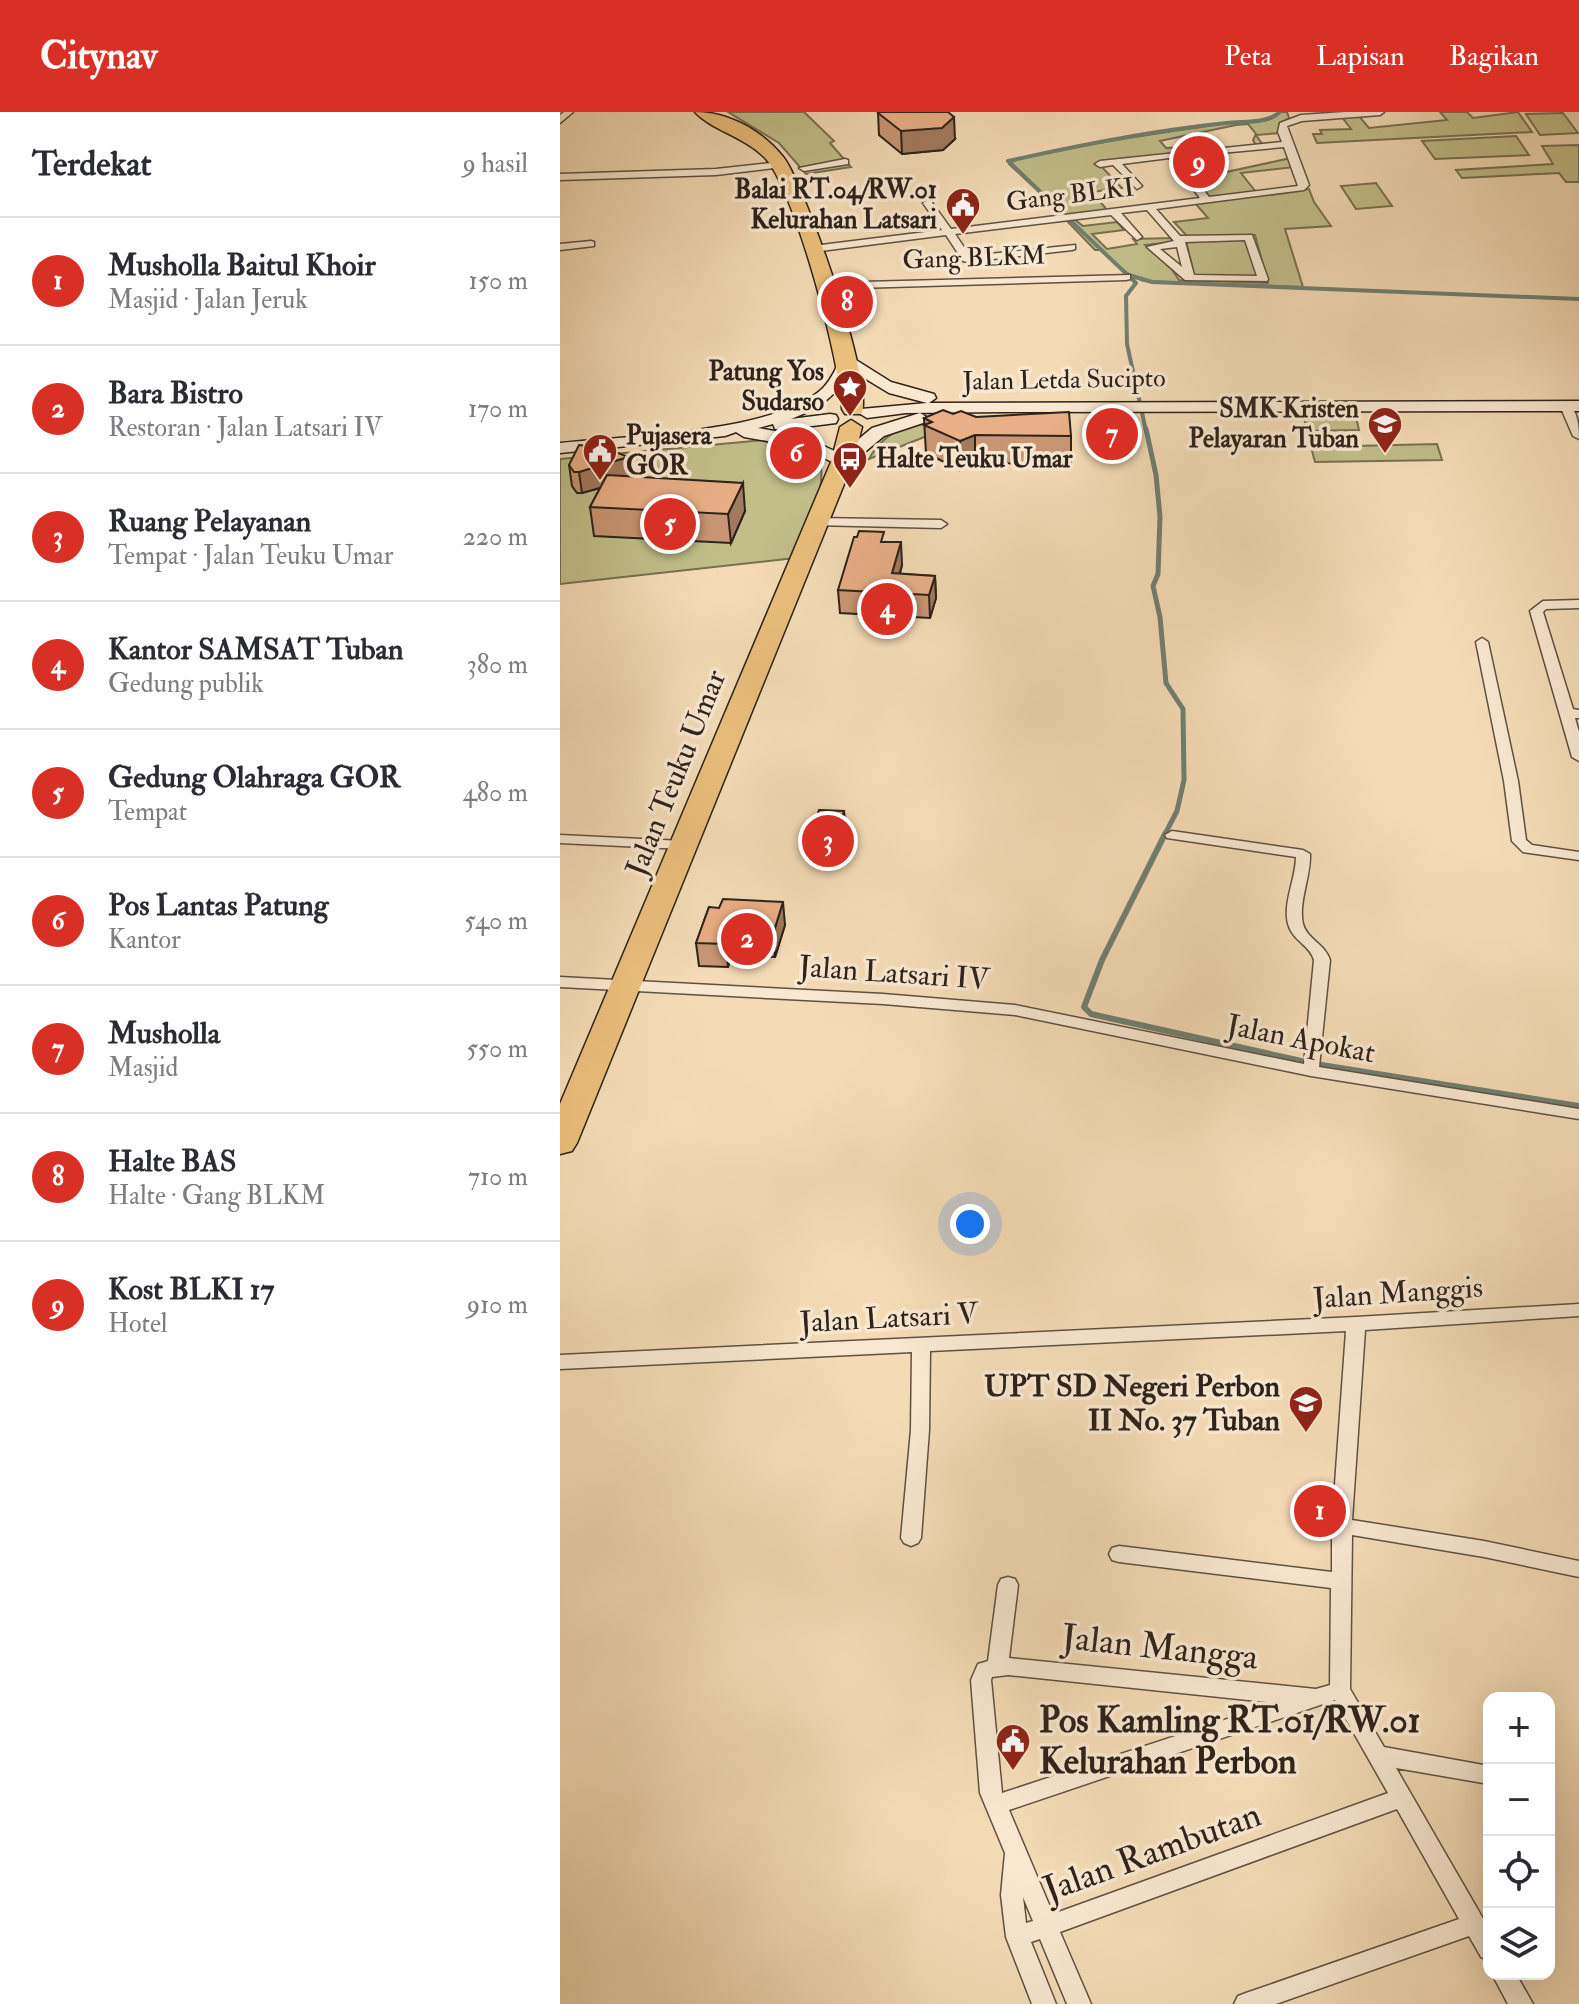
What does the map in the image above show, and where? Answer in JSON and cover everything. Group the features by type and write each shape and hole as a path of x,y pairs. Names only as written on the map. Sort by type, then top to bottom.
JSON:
{"highway":[{"path":"704,112 754,141 779,165 813,249 848,360 850,417"},
{"name":"Jalan Teuku Umar","path":"560,1143 842,462 850,417"}],"main road":[{"path":"560,446 710,432 780,415 809,404 833,386 848,360 881,384 909,395 997,407"},
{"name":"Jalan Letda Sucipto","path":"710,432 906,408 1263,405 1318,408 1575,403"},
{"path":"710,432 785,436 817,446 842,462 866,439 899,423 997,407"}],"street":[{"path":"1292,117 1380,112"},
{"name":"Gang BLKI","path":"813,249 1304,187 1282,127 1292,117"},
{"path":"1100,164 1289,144"},
{"path":"1171,155 1207,200"},
{"path":"804,168 845,162"},
{"path":"1115,162 1137,186"},
{"path":"560,177 716,172 779,165"},
{"path":"928,203 966,258 1072,247"},
{"path":"1149,207 1179,241 1189,278"},
{"path":"1114,212 1137,237"},
{"path":"1249,237 1263,279 1189,278 1152,247 1179,241 1249,237"},
{"path":"560,247 591,244"},
{"path":"1004,255 1008,279"},
{"name":"Gang BLKM","path":"824,286 1126,277"},
{"path":"1575,403 1579,436"},
{"path":"817,522 941,524"},
{"path":"1579,604 1543,605 1536,611 1573,714 1579,757"},
{"path":"1482,642 1513,793 1519,841 1528,849 1579,856"},
{"path":"1172,835 1299,852 1304,856 1297,927 1322,955 1312,1064"},
{"path":"560,839 683,845"},
{"name":"Jalan Latsari IV","path":"560,982 883,999 1015,1010"},
{"name":"Jalan Apokat","path":"1015,1010 1579,1114"},
{"name":"Jalan Manggis","path":"1220,1331 1579,1310"},
{"path":"1356,1324 1342,1526 1340,1690 1483,1940"},
{"name":"Jalan Latsari V","path":"560,1362 1220,1331"},
{"path":"911,1538 921,1399 921,1345"},
{"path":"1342,1526 1484,1549 1579,1569"},
{"path":"1119,1554 1341,1581"},
{"path":"1008,1585 998,1666 985,1670 981,1680 987,1771 995,1805 1079,2004"},
{"name":"Jalan Mangga","path":"998,1666 1316,1698"},
{"name":"Jalan Mangga","path":"995,1805 1340,1690"},
{"path":"1376,1755 1483,1774"},
{"name":"Jalan Rambutan","path":"1017,1937 1400,1798"},
{"path":"1016,1853 1011,1896 1017,1937 1044,2004"},
{"path":"1246,2004 1474,1924"},
{"path":"1507,1980 1521,2004"}],"shaded area":[{"path":"728,112 804,112 834,141 830,143 851,167 806,174 779,143"},
{"path":"1287,112 1289,118 1279,124 1280,133 1256,135 1263,145 1256,146 1253,140 1256,134 1248,124 1236,125 1160,141 1166,148 1203,146 1211,149 1098,163 1122,188 1092,192 1108,211 1065,216 1009,164 1019,159 1107,141 1262,121"},
{"path":"1440,112 1467,112 1473,118 1518,112 1532,132 1317,143 1313,134 1322,134 1320,130 1351,129 1341,116 1358,115 1369,128 1447,120"},
{"path":"1563,113 1578,133 1540,135 1526,114"},
{"path":"1516,136 1529,155 1435,159 1422,141"},
{"path":"1579,145 1579,182 1566,182 1559,173 1462,178 1456,170 1553,164 1542,146"},
{"path":"1291,158 1295,167 1241,173 1256,192 1210,198 1194,179"},
{"path":"1376,183 1392,206 1356,209 1341,186"},
{"path":"1309,189 1331,226 1285,229 1303,287 1143,281 1127,273 1100,250 1095,250 1066,220 1074,219 1083,226 1117,222 1124,230 1092,234 1107,249 1137,244 1133,239 1173,238 1173,242 1145,245 1171,268 1179,280 1268,283 1255,235 1187,236 1174,222 1208,218 1195,203"},
{"path":"1246,239 1258,279 1195,278 1186,241"},
{"path":"1356,417 1359,430 1307,431 1304,418"},
{"path":"941,421 942,430 869,459 883,441 899,430"},
{"path":"764,440 814,453 820,462 820,488 795,558 560,584 560,459"},
{"path":"1437,444 1442,460 1315,462 1311,447"}],"building":[{"path":"880,112 948,112 954,117 942,128 901,131"},
{"path":"943,410 953,414 961,411 976,417 1069,412 1071,436 975,435 960,441 924,425 932,422 924,418"},
{"path":"579,445 606,448 628,457 574,472 569,465"},
{"path":"607,475 743,483 728,514 590,507"},
{"path":"859,531 884,532 881,542 901,542 892,573 935,576 929,595 838,590 854,537"},
{"path":"819,810 844,811 836,839 810,838"},
{"path":"723,899 783,902 773,934 729,932 726,944 696,943 709,907 719,908"},
{"path":"1308,1490 1332,1492 1330,1515 1307,1513"}],"waterway":[{"path":"1146,431 1127,344 1126,296 1136,283 1008,161 1145,134 1262,120 1280,112"},
{"path":"1132,276 1152,282 1579,299"},
{"path":"1146,429 1156,475 1160,517 1158,574 1153,586 1160,617 1166,683 1183,709 1184,780 1177,811 1164,836"},
{"path":"1164,836 1102,960 1084,1007 1091,1014 1315,1064 1579,1106"}],"place":[{"name":"Kost BLKI 17","path":"1199,162"},
{"name":"Balai RT.04/RW.01 Kelurahan Latsari","path":"963,236"},
{"name":"Halte BAS","path":"847,302"},
{"name":"Patung Yos Sudarso","path":"850,418"},
{"name":"Musholla","path":"1112,434"},
{"name":"Pos Lantas Patung","path":"796,453"},
{"name":"SMK Kristen Pelayaran Tuban","path":"1385,455"},
{"name":"Pujasera GOR","path":"600,482"},
{"name":"Halte Teuku Umar","path":"850,490"},
{"name":"Gedung Olahraga GOR","path":"670,524"},
{"name":"Kantor SAMSAT Tuban","path":"887,609"},
{"name":"Ruang Pelayanan","path":"828,841"},
{"name":"Bara Bistro","path":"747,939"},
{"name":"UPT SD Negeri Perbon II No. 37 Tuban","path":"1306,1434"},
{"name":"Musholla Baitul Khoir","path":"1320,1511"},
{"name":"Pos Kamling RT.01/RW.01 Kelurahan Perbon","path":"1013,1772"}]}
